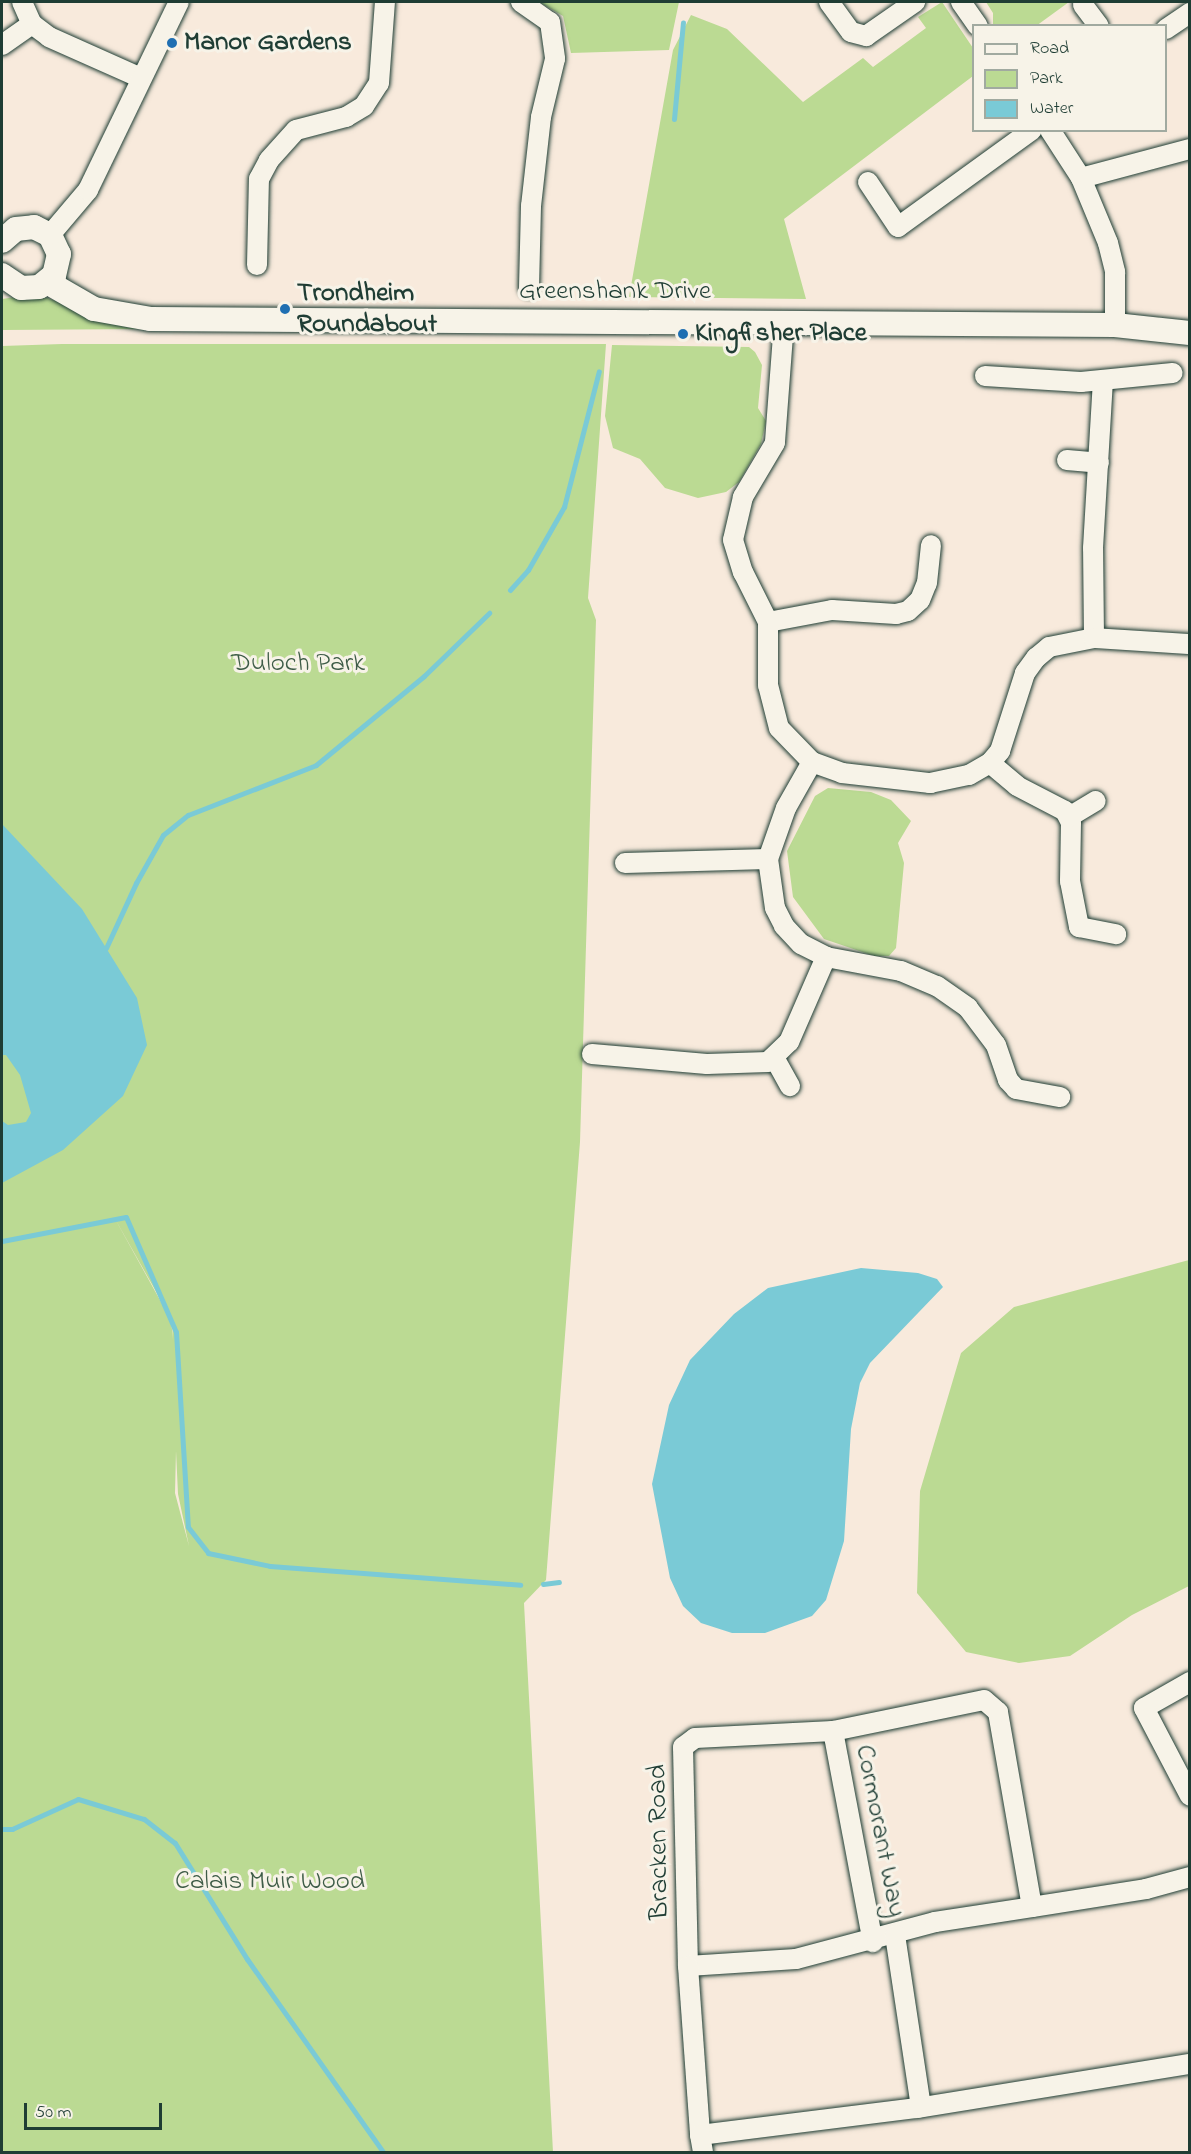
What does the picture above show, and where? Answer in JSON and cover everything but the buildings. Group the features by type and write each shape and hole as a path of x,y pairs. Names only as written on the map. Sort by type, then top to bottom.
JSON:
{"street":[{"path":"22,2 32,24 49,37 141,78"},
{"path":"50,236 88,190 179,2"},
{"path":"257,265 259,179 269,160 296,130 346,117 364,106 379,83 385,2"},
{"path":"521,2 550,22 555,59 540,117 531,206 529,288"},
{"path":"829,2 851,32 866,36 915,2"},
{"path":"961,2 977,24"},
{"path":"1083,4 1098,24"},
{"path":"1167,28 1190,13"},
{"path":"2,45 32,24"},
{"path":"868,182 898,227 1029,132"},
{"path":"1051,132 1081,178 1108,243 1115,272 1115,325"},
{"path":"1081,178 1190,149"},
{"path":"2,241 24,226 50,236 56,244 58,265 47,282 21,288 3,278"},
{"name":"Greenshank Drive","path":"47,282 94,309 151,319 1115,325 1190,333"},
{"path":"784,322 775,443 743,498 733,540 737,558 768,622 772,708 779,728 812,762 842,773 930,783 969,776 990,763 1010,731 1025,673 1048,647 1094,638 1190,644"},
{"path":"985,376 1103,381 1173,373"},
{"path":"1094,638 1093,548 1103,381"},
{"path":"1067,460 1099,463"},
{"path":"768,622 832,610 896,614 908,611 920,600 927,583 931,545"},
{"path":"812,762 786,808 768,859 775,908 784,926 801,944 826,957 901,970 937,986 968,1008 996,1045 1008,1080 1016,1089 1060,1097"},
{"path":"990,763 1017,786 1056,805 1069,817 1070,881 1079,927 1116,934"},
{"path":"1069,817 1096,801"},
{"path":"625,863 768,859"},
{"path":"592,1054 706,1064 757,1065 775,1059 789,1042 826,957"},
{"path":"775,1059 790,1086"},
{"path":"1190,1682 1144,1708 1190,1796"},
{"name":"Bracken Road","path":"688,1966 683,1747 695,1738 833,1731 984,1701 998,1712 1032,1907"},
{"name":"Cormorant Way","path":"833,1731 873,1942"},
{"path":"1190,1877 1032,1907 935,1922 873,1942 796,1959 688,1966 702,2144 1190,2064"},
{"path":"895,1935 921,2108"}],"green space":[{"path":"539,2 679,2 669,50 571,53 563,16"},
{"path":"942,2 972,47 972,77 784,219 806,299 629,297 673,50 691,15 727,29 803,102 863,58 873,67 926,28 918,17"},
{"path":"986,2 1069,2 1039,24 993,24 993,13"},
{"path":"36,294 149,329 2,330 2,299"},
{"name":"Duloch Park","path":"62,344 606,344 588,598 596,620 580,1142 546,1580 524,1603 553,2152 2,2152 2,346","holes":["114,1217 172,1320 173,1339 171,1320","176,1451 178,1494 189,1546 175,1493"]},
{"path":"612,345 749,347 755,352 762,365 758,408 766,421 761,444 739,482 726,492 698,498 665,488 640,459 613,448 605,416"},
{"path":"828,788 871,792 891,800 911,821 898,843 904,863 896,948 889,956 874,956 824,939 793,897 787,851 815,796"},
{"path":"1189,1260 1189,1586 1132,1615 1070,1656 1019,1663 966,1652 917,1593 920,1491 961,1353 1014,1307"}],"water":[{"path":"2,824 82,909 137,998 147,1045 123,1096 63,1150 2,1183 2,1121 8,1125 26,1122 31,1113 20,1075 6,1055 2,1055"},
{"path":"861,1268 918,1273 937,1279 943,1287 870,1363 860,1383 851,1429 844,1541 826,1600 812,1616 765,1633 732,1633 701,1623 683,1606 670,1578 652,1484 669,1405 690,1360 734,1314 768,1288"}],"waterway":[{"path":"674,119 683,22"},
{"path":"510,590 528,570 564,507 599,371"},
{"path":"106,948 136,883 163,835 188,815 316,765 424,676 489,613"},
{"path":"2,1241 126,1217 176,1332 188,1527 208,1553 270,1566 520,1585"},
{"path":"543,1584 559,1582"},
{"path":"2,1829 12,1829 78,1799 144,1819 175,1843 247,1959 383,2152"}],"place":[{"name":"Manor Gardens","path":"172,43"},
{"name":"Trondheim Roundabout","path":"285,309"},
{"name":"Kingfisher Place","path":"683,334"}],"park label":[{"name":"Calais Muir Wood","path":"270,1882"}]}
